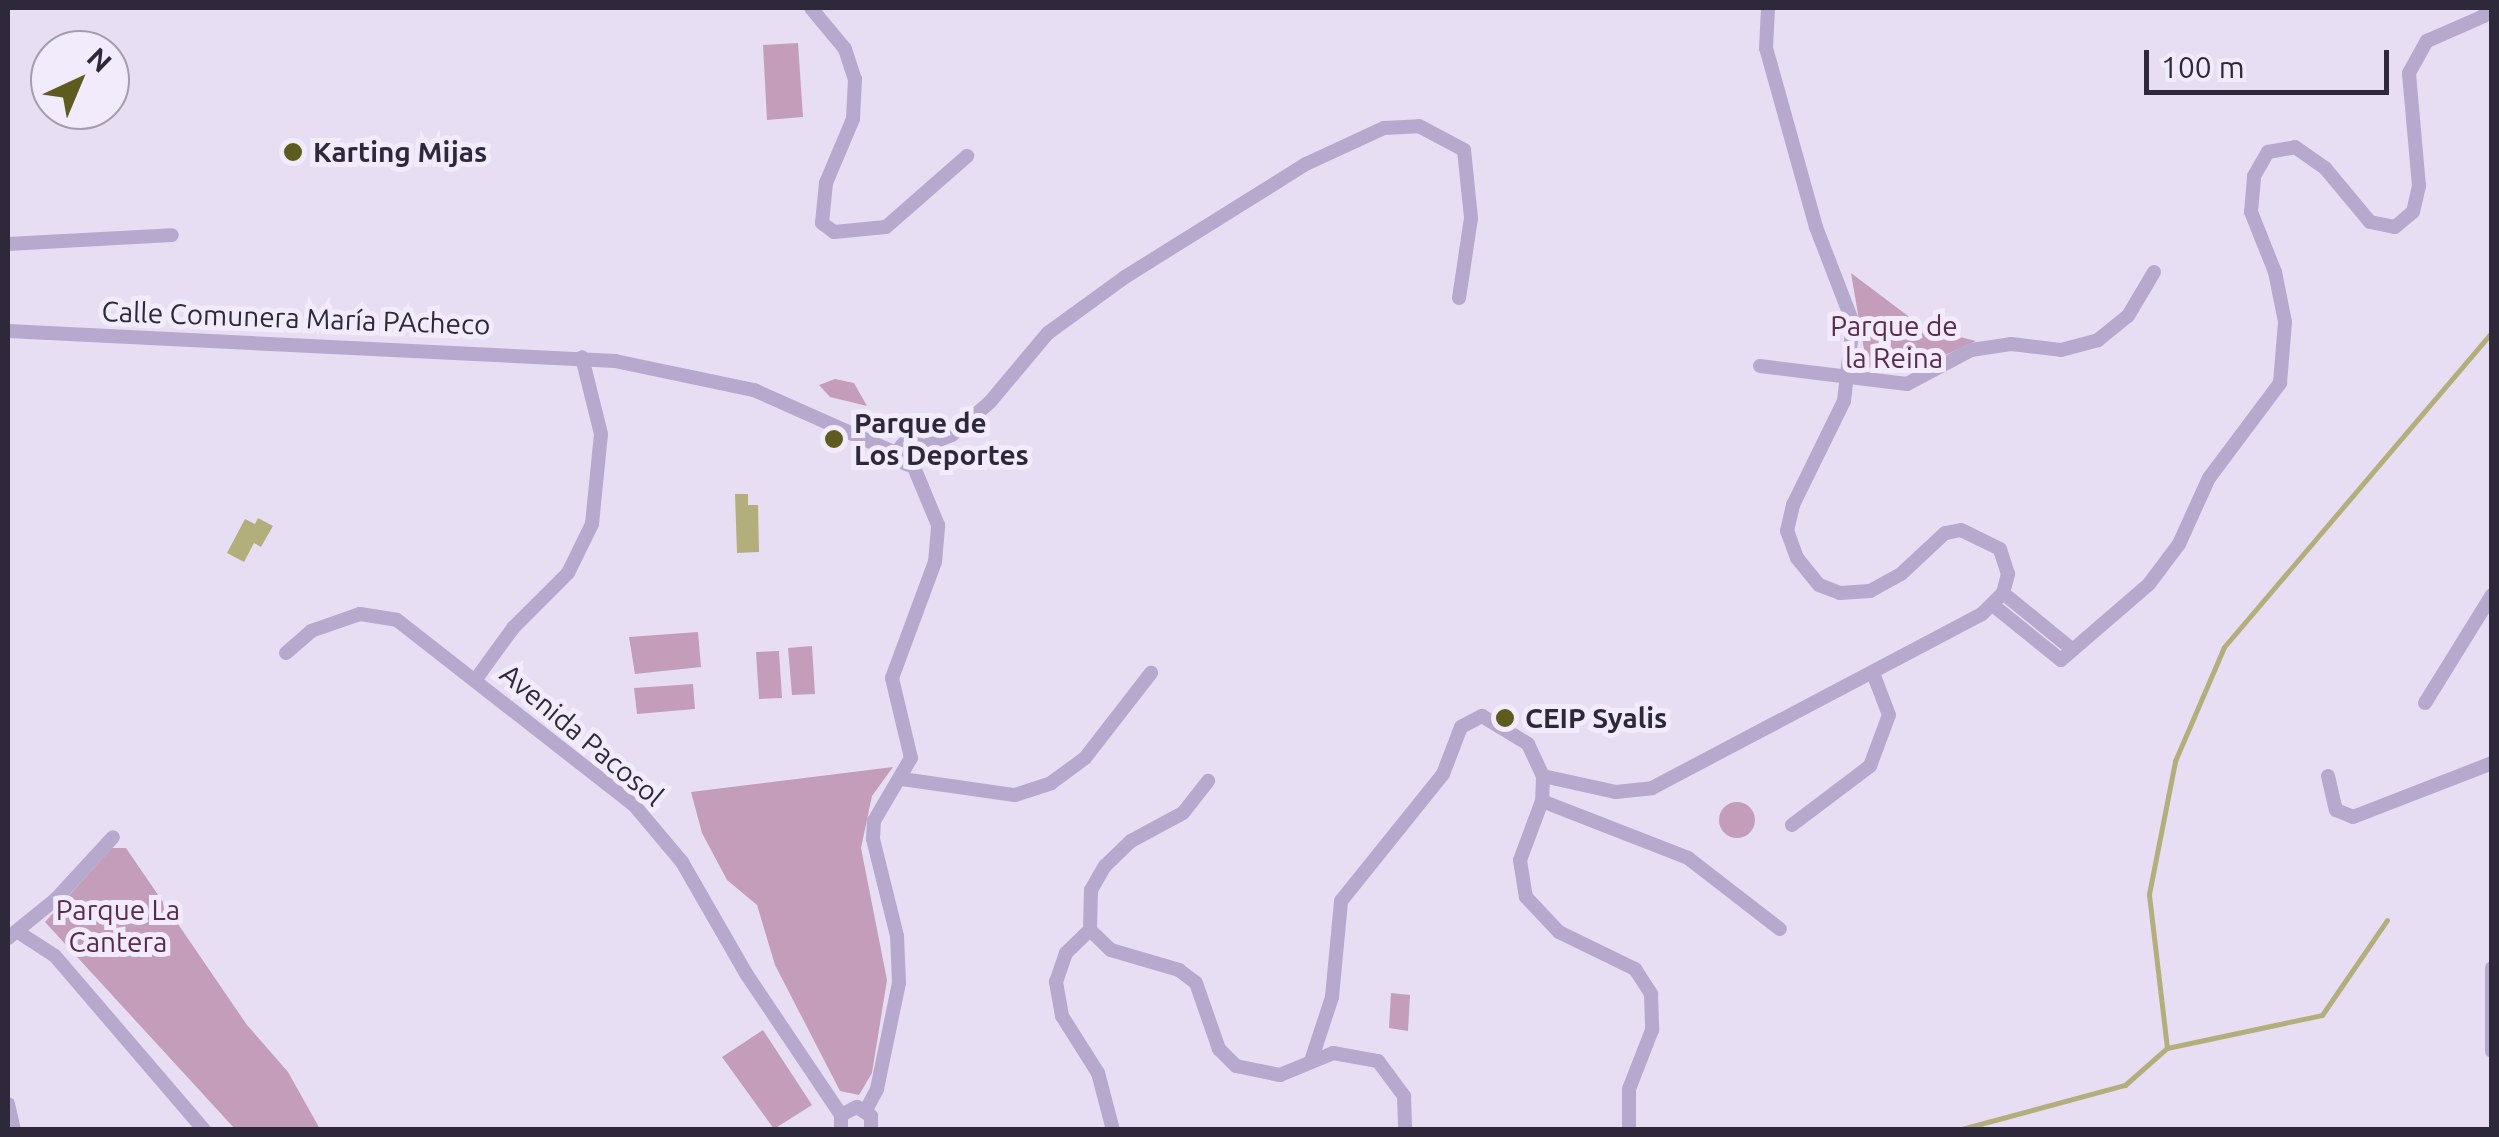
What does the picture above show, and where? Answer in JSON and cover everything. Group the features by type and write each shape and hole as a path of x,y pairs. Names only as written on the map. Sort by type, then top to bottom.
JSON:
{"street":[{"path":"810,8 846,49 855,79 853,119 826,183 822,222 834,232 886,227 967,156"},
{"path":"1543,776 1616,792 1652,788 1994,606 2003,592 2008,574 2000,549 1961,530 1945,533 1902,574 1870,591 1840,593 1819,585 1796,558 1787,531 1792,505 1834,432 1849,377 1852,323 1816,228 1766,48 1768,8"},
{"path":"2067,655 2149,584 2179,544 2209,478 2280,383 2286,322 2275,272 2251,212 2254,176 2268,152 2296,147 2325,168 2370,222 2395,228 2413,212 2419,186 2410,73 2428,42 2484,16 2486,8"},
{"path":"871,1130 866,1110 877,1089 900,983 897,936 874,821 902,780 912,744 892,678 935,562 938,525 913,465 922,447 952,434 990,402 1048,333 1125,277 1306,164 1384,128 1419,126 1464,150 1471,218 1459,298"},
{"path":"8,244 172,235"},
{"path":"1760,366 1908,384 1972,350 2011,344 2061,350 2098,340 2128,316 2154,272"},
{"name":"Calle Comunera María PAcheco","path":"8,331 582,356 754,390 898,454 913,465"},
{"path":"476,679 513,628 568,573 592,524 601,434 582,356"},
{"path":"898,454 907,441 922,447"},
{"path":"2003,592 2067,655"},
{"path":"2425,704 2492,595"},
{"path":"1994,606 2067,655"},
{"name":"Avenida Pacosol","path":"286,653 312,631 360,614 397,620 634,805 662,835 841,1122"},
{"path":"1792,826 1870,766 1888,715 1874,673"},
{"path":"902,780 1016,795 1050,783 1085,758 1151,674"},
{"path":"1312,1061 1332,998 1341,901 1443,774 1461,727 1482,716 1502,724 1528,744 1543,776 1542,801 1520,860 1526,897 1559,932 1635,969 1651,994 1652,1030 1629,1088 1630,1130"},
{"path":"2328,776 2336,810 2353,817 2492,763"},
{"path":"1113,1130 1098,1072 1062,1016 1056,982 1066,953 1090,930 1091,890 1105,866 1132,841 1183,814 1208,781"},
{"path":"1542,801 1688,858 1780,929"},
{"path":"113,837 13,935 55,956 204,1130"},
{"path":"1090,930 1122,955 1179,970 1196,984 1219,1049 1236,1066 1280,1075 1312,1061 1359,1053 1378,1061 1404,1096 1404,1130"},
{"path":"2492,968 2492,1050"},
{"path":"8,1104 14,1130"},
{"path":"841,1122 848,1108 866,1110"}],"green space":[{"path":"798,43 803,117 767,120 763,45"},
{"name":"Parque de la Reina","path":"1851,273 1924,328 1976,341 1908,372 1867,367"},
{"path":"835,379 854,383 867,406 830,397 819,385"},
{"path":"698,632 701,667 635,674 629,637"},
{"path":"812,646 815,694 792,695 788,648"},
{"path":"779,651 782,698 759,699 756,652"},
{"path":"693,684 695,709 637,714 634,688"},
{"path":"893,767 872,796 861,848 887,980 872,1073 859,1095 840,1091 775,965 757,905 727,880 702,833 691,792"},
{"path":"1737,802 1750,807 1755,820 1750,833 1737,838 1724,833 1719,820 1724,807"},
{"name":"Parque La Cantera","path":"112,848 126,848 247,1025 288,1072 320,1129 235,1129 45,922"},
{"path":"1391,993 1410,995 1408,1031 1389,1028"},
{"path":"763,1030 812,1105 774,1129 722,1057"}],"shaded area":[{"path":"735,494 748,494 748,505 758,505 759,552 737,553"},
{"path":"258,518 273,526 261,547 254,543 244,562 227,553 245,519 255,524"}],"waterway":[{"path":"2167,1048 2149,894 2175,761 2224,647 2492,332"},
{"path":"1958,1130 2125,1085 2167,1048 2322,1015 2387,920"}],"place":[{"name":"Karting Mijas","path":"293,152"},
{"name":"Parque de Los Deportes","path":"834,439"},
{"name":"CEIP Syalis","path":"1505,718"}]}
